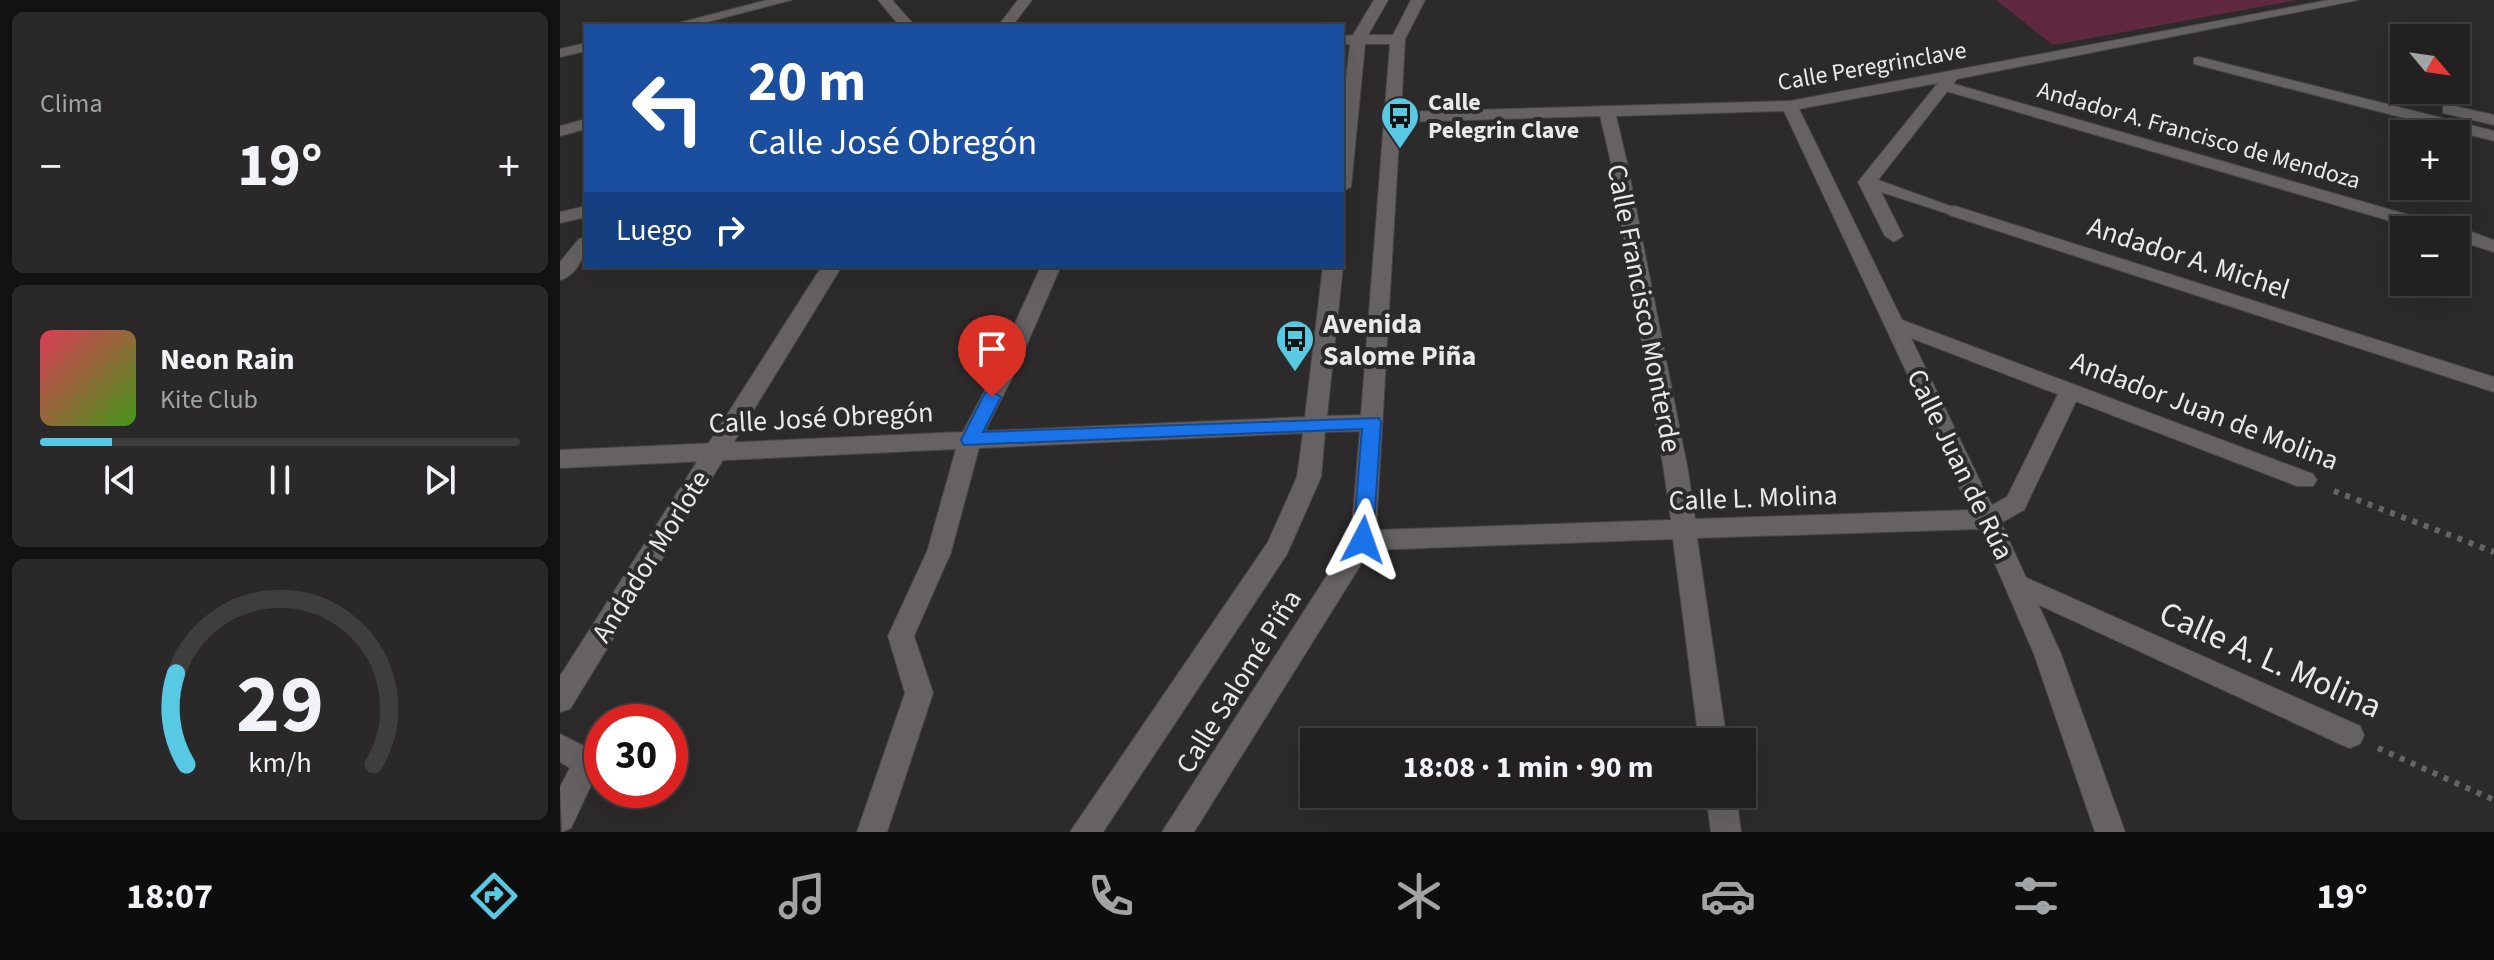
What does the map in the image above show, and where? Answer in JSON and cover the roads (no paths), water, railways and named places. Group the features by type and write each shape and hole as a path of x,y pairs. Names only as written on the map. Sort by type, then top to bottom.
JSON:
{"street":[{"path":"683,24 785,0"},
{"path":"885,0 906,24"},
{"path":"1007,24 1025,0"},
{"path":"1344,150 1350,40 1381,0"},
{"path":"1350,40 1398,39 1418,0"},
{"name":"Calle Peregrinclave","path":"1393,117 1790,106 1948,82 2351,0"},
{"name":"Calle Salomé Piña","path":"1177,832 1363,540 1398,39"},
{"path":"560,53 584,47"},
{"path":"2199,61 2290,82 2329,96 2494,130"},
{"path":"1894,236 1867,182 1948,82"},
{"name":"Andador A. Francisco de Mendoza","path":"1948,82 2394,216"},
{"name":"Calle Juan de Rúa","path":"1790,106 2018,584 2082,740 2110,832"},
{"name":"Calle Francisco Monterde","path":"1607,112 1676,471 1711,728"},
{"path":"560,131 584,125"},
{"name":"Andador A. Michel","path":"1867,182 2494,385"},
{"path":"560,218 584,212"},
{"path":"2470,238 2494,246"},
{"path":"560,274 584,245"},
{"name":"Andador Morlote","path":"560,700 831,268"},
{"path":"872,832 919,693 901,636 939,552 970,440 1050,268"},
{"name":"Calle Salomé Piña","path":"1085,832 1278,547 1309,477 1333,268"},
{"name":"Andador Juan de Molina","path":"1894,324 2305,480"},
{"path":"1988,519 2016,503 2070,391"},
{"name":"Calle José Obregón","path":"560,459 1372,422"},
{"name":"Calle L. Molina","path":"1363,540 1988,519"},
{"name":"Calle A. L. Molina","path":"2018,584 2350,735"},
{"path":"560,747 588,763 560,818"},
{"path":"1723,808 1726,832"}],"place":[{"name":"Calle Pelegrin Clave","path":"1400,150"},
{"name":"Avenida Salome Piña","path":"1295,373"}]}
